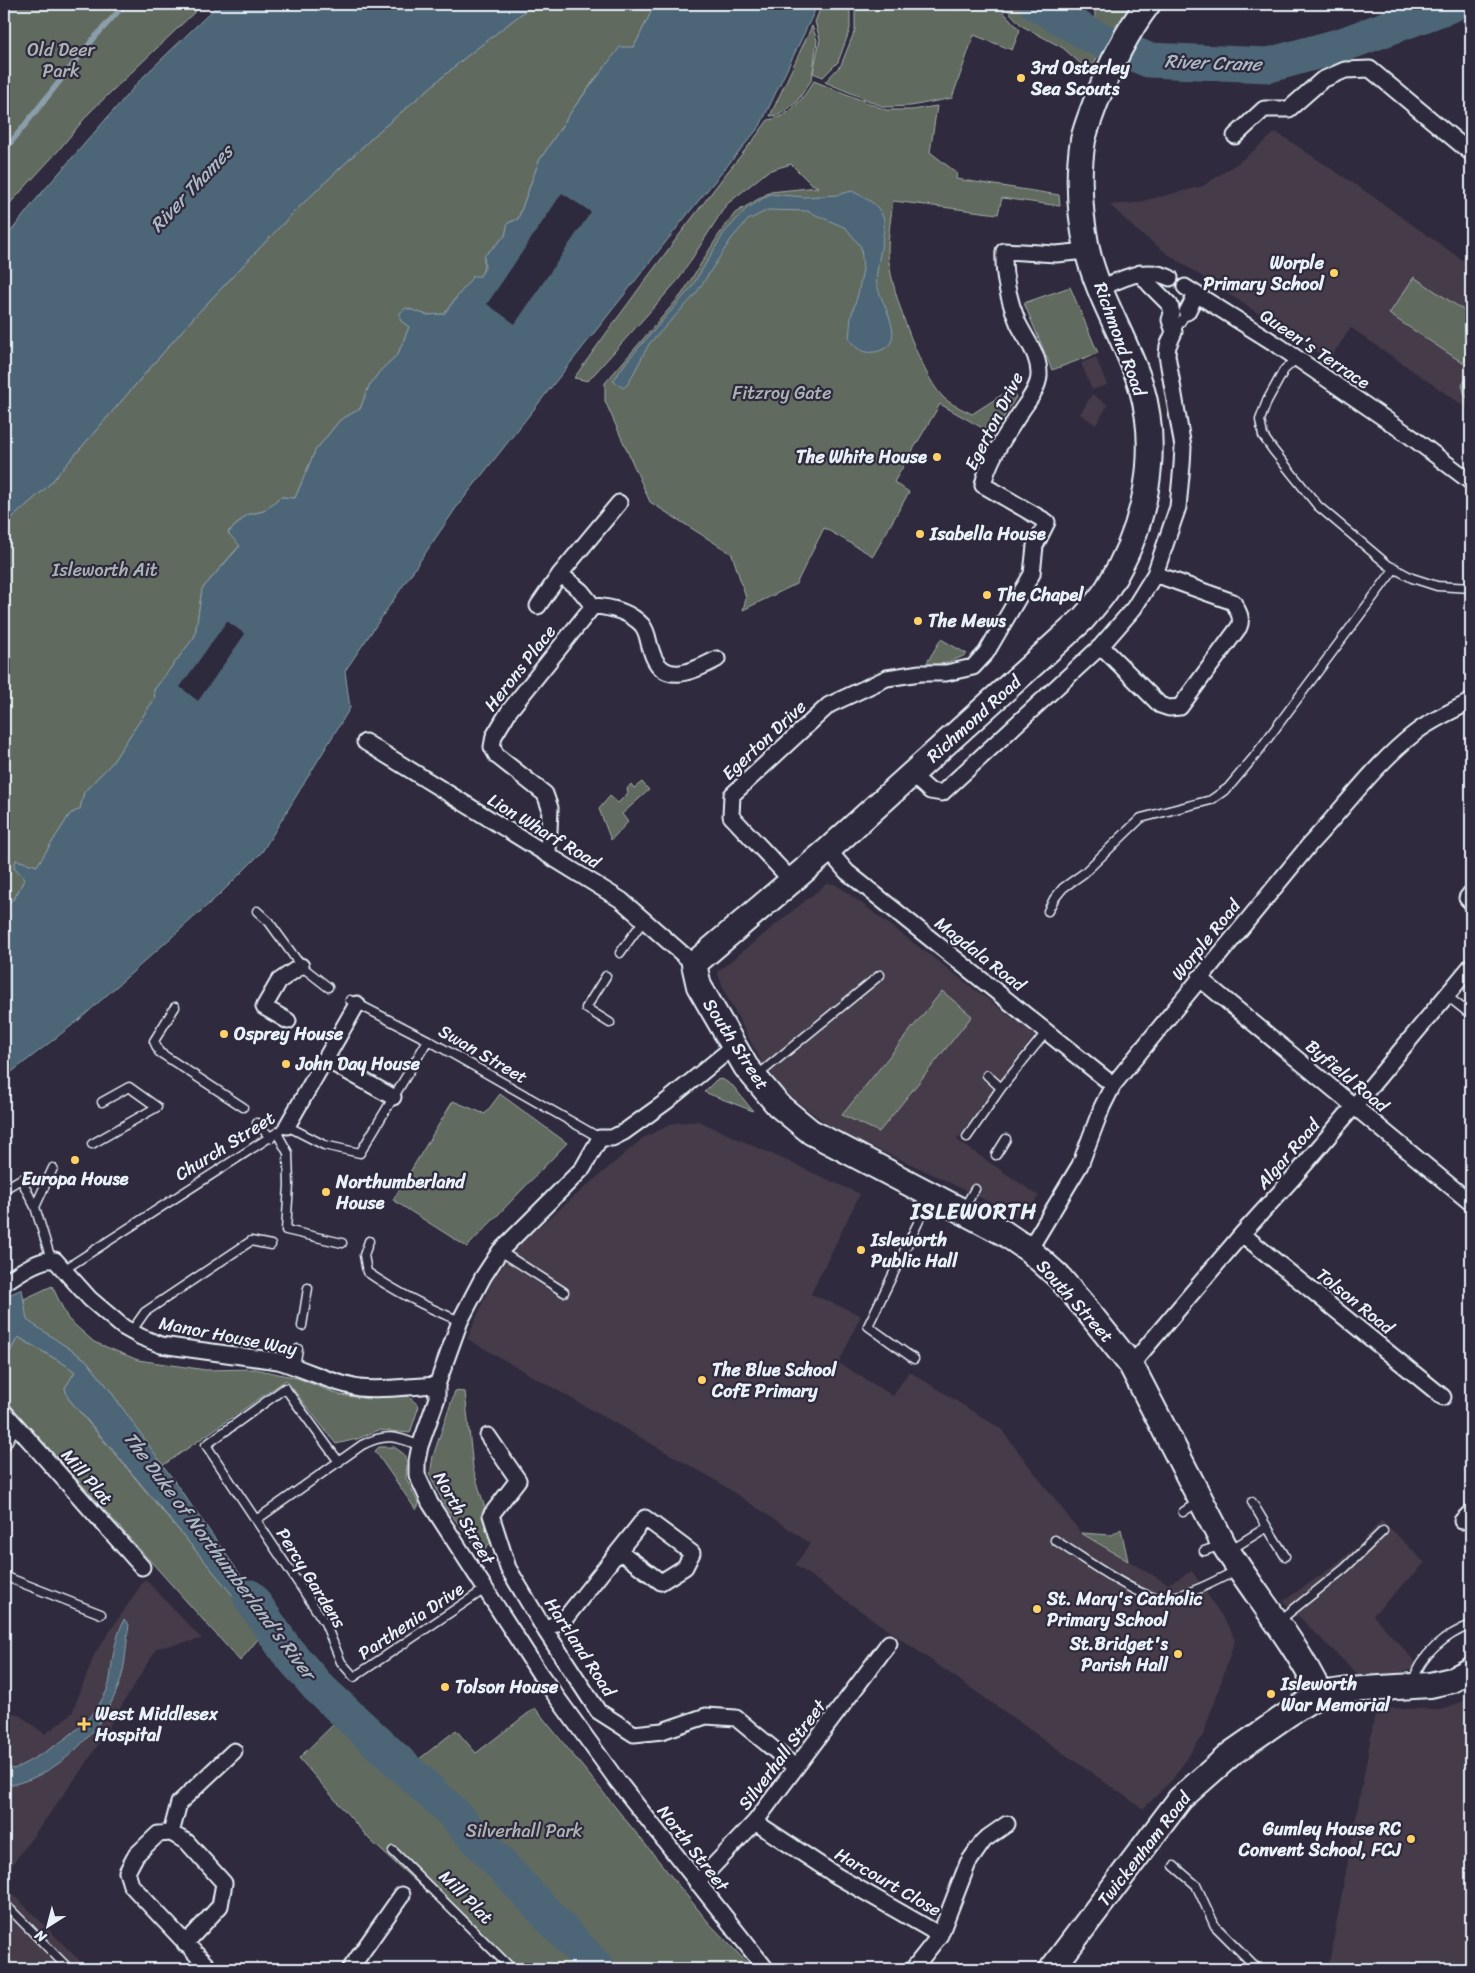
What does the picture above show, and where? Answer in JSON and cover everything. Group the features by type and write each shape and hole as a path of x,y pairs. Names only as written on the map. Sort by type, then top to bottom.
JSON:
{"main road":[{"name":"Richmond Road","path":"694,964 828,850 1083,619 1109,588 1127,553 1142,508 1147,484 1150,458 1149,430 1141,387 1088,251 1081,217 1080,183 1081,157 1087,127 1106,76 1145,5"},
{"name":"South Street","path":"694,964 699,986 733,1047 754,1078 778,1105 810,1132 999,1229 1029,1250 1059,1277 1131,1365 1192,1506 1224,1554 1277,1622 1308,1669 1320,1694"},
{"name":"Twickenham Road","path":"1052,1969 1180,1799 1232,1753 1320,1694 1348,1690 1430,1685 1452,1680 1471,1670"}],"street":[{"path":"1235,136 1264,109 1289,109 1322,80 1345,70 1370,69 1471,153"},
{"name":"Egerton Drive","path":"792,881 731,816 732,795 829,705 887,678 920,673 946,673 973,667 986,653 1032,574 1035,546 1047,522 983,484 986,470 1032,394 1039,376 1036,356 1018,322 1006,282 1004,251 1056,254 1088,251"},
{"name":"Queen's Terrace","path":"1101,288 1140,273 1160,273 1170,278"},
{"name":"Richmond Road","path":"912,775 930,791 942,793 1101,646 1134,608 1155,574 1175,515 1180,487 1183,447 1167,355 1168,346 1174,332 1170,320 1172,312 1167,300 1140,273"},
{"path":"1187,312 1191,291"},
{"name":"Queen's Terrace","path":"1191,291 1410,436 1471,482"},
{"name":"Herons Place","path":"538,606 560,574 619,503"},
{"path":"560,574 581,591 593,606 607,606 626,612 642,625 656,662 665,672 681,674 699,668 717,658"},
{"path":"1101,646 1160,704 1170,708 1180,706 1239,627 1241,621 1233,602 1155,574"},
{"name":"Herons Place","path":"548,854 550,808 545,794 497,756 492,747 494,736 509,711 593,606"},
{"name":"Worple Road","path":"1029,1250 1080,1165 1102,1107 1113,1085 1199,978 1310,844 1386,757 1416,732 1471,701"},
{"name":"Lion Wharf Road","path":"366,742 442,791 621,900 694,964"},
{"name":"Magdala Road","path":"828,850 848,872 1113,1085"},
{"path":"1471,893 1468,898 1471,902"},
{"path":"288,1021 264,1007 279,981 301,966"},
{"name":"Algar Road","path":"1131,1365 1242,1234 1354,1107 1471,966"},
{"name":"Byfield Road","path":"1199,978 1471,1203"},
{"path":"278,1132 325,1059 354,1002"},
{"path":"600,1138 612,1138 618,1135 733,1047"},
{"path":"325,1059 393,1097"},
{"name":"North Street","path":"600,1138 583,1168 500,1251 483,1277 460,1321 437,1385 437,1398 420,1446 417,1474 422,1489 540,1674 616,1779 766,1969"},
{"name":"Tolson Road","path":"1242,1234 1443,1397"},
{"path":"4,1283 24,1270 51,1259 55,1260 65,1269"},
{"name":"Manor House Way","path":"65,1269 90,1299 123,1327 161,1345 278,1362 295,1366 333,1382 360,1388 437,1385"},
{"name":"Mill Plat","path":"4,1412 142,1567"},
{"name":"Hartland Road","path":"488,1436 518,1480 491,1515 508,1568 545,1630 598,1711 634,1734 662,1731 706,1716 736,1718 796,1767"},
{"path":"545,1630 567,1616 645,1518 692,1553 685,1567 661,1582 619,1551"},
{"name":"Silverhall Street","path":"697,1883 755,1822 890,1643"},
{"path":"171,1832 179,1803 234,1751"},
{"name":"Harcourt Close","path":"755,1822 837,1876 940,1935 968,1863 984,1840 1008,1824"},
{"path":"185,1944 220,1906 224,1883 187,1842 171,1832 158,1834 136,1855 126,1872 131,1885 185,1944 210,1969"},
{"path":"350,1969 402,1895"},
{"path":"913,1969 940,1935"}],"lane":[{"name":"Queen's Terrace","path":"1170,278 1191,291"},
{"path":"1174,332 1187,312"},
{"path":"1296,359 1284,370 1268,401 1260,420 1263,436 1318,506 1388,565 1412,578 1437,586 1471,588"},
{"path":"1048,911 1054,899 1063,888 1084,873 1141,818 1212,800 1228,788 1254,757 1395,568"},
{"path":"257,911 269,922 301,966 328,987"},
{"path":"620,953 644,920"},
{"path":"754,1078 880,975"},
{"path":"606,976 586,1008 610,1023"},
{"path":"1446,996 1471,1015"},
{"name":"Swan Street","path":"354,1002 428,1040 600,1138"},
{"path":"175,1007 154,1041 159,1052 243,1107"},
{"path":"967,1137 1001,1088 1047,1032"},
{"name":"Church Street","path":"65,1269 278,1132 360,1153 428,1040"},
{"path":"987,1075 1001,1088"},
{"path":"92,1144 157,1107 129,1087 102,1102"},
{"path":"257,1123 278,1132 288,1153 289,1185 286,1230 342,1244"},
{"path":"996,1154 1006,1139"},
{"path":"35,1207 53,1168"},
{"path":"4,1190 21,1179 35,1207 51,1259"},
{"path":"963,1210 975,1189"},
{"path":"914,1359 868,1326 932,1194"},
{"path":"131,1332 145,1312 251,1241 271,1245"},
{"path":"369,1241 364,1255 366,1272 421,1303 460,1321"},
{"path":"500,1251 564,1292"},
{"path":"302,1326 308,1288"},
{"path":"295,1366 298,1349"},
{"name":"Percy Gardens","path":"339,1462 285,1388 206,1445 325,1624 342,1662 354,1677"},
{"path":"4,1448 17,1425"},
{"name":"Percy Gardens","path":"256,1520 362,1445 378,1437 390,1436 420,1446"},
{"path":"1252,1502 1285,1556"},
{"path":"1055,1540 1139,1593 1157,1598 1181,1594 1202,1587 1224,1554 1266,1527"},
{"path":"1277,1622 1345,1568 1383,1531"},
{"path":"4,1576 101,1614"},
{"name":"Parthenia Drive","path":"354,1677 485,1589"},
{"path":"1412,1686 1415,1672 1423,1658 1455,1631 1471,1625"},
{"name":"Mill Plat","path":"393,1851 512,1969"},
{"path":"1174,1866 1196,1885 1214,1926 1258,1969"},
{"path":"4,1902 69,1969"}],"shaded area":[{"name":"Worple Primary School","path":"1276,132 1365,191 1471,266 1471,411 1351,328 1329,360 1169,255 1136,230 1110,205 1134,203 1203,186 1242,160"},
{"path":"1096,357 1107,385 1092,390 1081,363"},
{"path":"1092,394 1108,405 1096,425 1080,414"},
{"path":"826,884 835,884 848,893 1035,1035 957,1140 1039,1196 1022,1218 913,1165 837,1132 786,1093 761,1061 727,997 717,972"},
{"path":"699,1121 860,1194 811,1294 861,1315 839,1363 893,1396 909,1371 1001,1429 1081,1533 1168,1584 1192,1571 1231,1630 1235,1641 1203,1735 1172,1780 1143,1809 795,1565 810,1543 715,1480 467,1339 492,1281 521,1242 643,1138 674,1123"},
{"path":"1382,1520 1425,1563 1373,1615 1420,1667 1395,1674 1359,1676 1283,1601 1356,1548"},
{"name":"West Middlesex Hospital","path":"145,1579 202,1639 157,1648 86,1764 4,1876 4,1711 18,1714 45,1734 72,1713 95,1653"},
{"name":"Gumley House RC Convent School, FCJ","path":"1471,1698 1471,1969 1328,1969 1376,1708 1445,1709"},
{"path":"4,1885 88,1969 4,1969"}],"green space":[{"name":"Old Deer Park","path":"4,4 203,4 89,113 58,151 4,210"},
{"name":"Isleworth Ait","path":"534,4 655,4 634,47 597,76 539,161 518,219 508,223 505,236 484,256 483,270 478,279 459,294 445,314 427,315 406,308 400,320 409,327 398,354 380,371 369,386 360,409 340,420 315,451 295,498 280,497 264,511 247,515 228,532 240,545 202,589 195,636 154,690 155,698 112,763 84,792 80,809 70,814 37,866 16,860 14,867 25,878 14,899 4,905 4,525 47,487 194,317 293,213 378,132 467,56"},
{"path":"822,4 850,4 850,29 838,62 823,77 813,73 820,39 815,22"},
{"path":"855,4 950,4 957,9 973,10 978,4 996,4 1020,30 1012,50 974,35 952,98 911,106 884,107 825,82 841,65 855,30"},
{"path":"1002,4 1024,4 1102,48 1090,72 1063,48 1022,26"},
{"path":"1098,4 1129,4 1130,9 1109,34 1095,27 1095,7"},
{"path":"812,26 817,40 812,79 796,103 779,115 770,116"},
{"name":"Fitzroy Gate","path":"814,81 886,110 912,110 937,106 930,152 957,173 956,179 1059,195 1060,206 1002,198 998,214 893,201 888,251 893,284 915,348 933,384 945,399 972,414 1011,389 1016,397 993,434 940,404 894,482 909,492 873,556 824,528 796,584 743,610 746,598 732,554 650,502 605,401 605,383 682,294 718,236 735,213 770,192 818,187 810,183 791,164 768,171 726,205 679,279 588,381 574,378 660,261 768,120 790,111 800,101"},
{"path":"1414,277 1471,315 1471,350 1463,363 1389,314"},
{"path":"1070,287 1098,353 1052,370 1024,303"},
{"path":"1471,371 1471,400 1465,396 1462,385"},
{"path":"941,639 967,654 947,662 926,664"},
{"path":"642,782 649,790 622,814 628,822 611,840 599,809 610,796 618,803 628,793 627,789 631,784 634,788"},
{"path":"942,991 972,1016 879,1132 842,1115"},
{"path":"722,1079 733,1086 753,1111 704,1092 716,1080"},
{"path":"500,1094 567,1143 467,1247 393,1200 453,1101 485,1114"},
{"path":"52,1286 68,1319 94,1342 138,1360 206,1370 255,1369 297,1378 340,1395 369,1399 377,1395 392,1393 409,1397 419,1406 410,1433 379,1430 357,1439 336,1444 286,1380 162,1466 109,1389 86,1360 26,1320 24,1299"},
{"path":"18,1337 75,1372 65,1388 68,1398 264,1632 240,1661 4,1398 4,1362"},
{"path":"455,1391 465,1392 473,1468 494,1539 481,1553 446,1508 430,1475 433,1456"},
{"path":"379,1447 394,1447 404,1454 407,1464 406,1478 419,1504 416,1510 375,1451"},
{"path":"1121,1529 1128,1561 1081,1533 1112,1535"},
{"name":"Silverhall Park","path":"288,1629 331,1685 354,1699 418,1760 456,1730 476,1753 535,1708 709,1923 753,1969 504,1969 440,1904 370,1840 299,1758 339,1719 266,1640"}],"water":[{"name":"River Thames","path":"219,4 534,4 467,56 378,132 293,213 194,317 47,487 4,525 4,240 38,197 141,79"},
{"path":"655,4 818,4 760,126 691,210 456,508 345,671 350,708 262,852 220,894 79,1020 4,1078 4,905 14,899 25,879 14,867 16,860 37,866 70,814 80,809 84,792 112,763 155,698 154,690 195,636 202,589 240,546 228,533 247,515 264,511 280,497 295,498 315,451 340,420 360,409 369,386 380,371 398,354 409,327 400,320 400,313 406,308 427,315 444,314 473,276 480,276 485,268 484,256 505,236 508,223 518,219 539,161 573,109 620,47 634,47"},
{"path":"852,191 874,204 883,217 884,230 877,270 877,285 888,313 893,333 891,342 885,348 874,352 866,352 857,348 849,339 851,317 863,269 861,247 846,228 807,211 768,210 748,220 732,238 695,295 649,344 628,384 623,388 613,381 627,361 691,288 724,233 746,209 770,194 804,197 837,195"},
{"path":"22,1289 27,1320 86,1360 109,1389 281,1632 271,1639 249,1615 68,1398 65,1388 75,1372 18,1337 4,1362 4,1297"},
{"path":"124,1619 129,1625 122,1675 114,1696 99,1723 89,1736 67,1757 38,1776 12,1785 4,1782 4,1766 14,1769 54,1746 79,1727 100,1704 107,1690 115,1646"}],"pier":[{"path":"562,193 591,212 515,324 487,304"},
{"path":"227,621 245,634 198,701 180,687"}],"waterway":[{"path":"4,151 95,37 125,4"},
{"name":"River Crane","path":"1037,4 1090,35 1148,60 1269,65 1342,45 1453,4"},
{"name":"The Duke of Northumberland's River","path":"250,1597 286,1650 318,1687 450,1810 598,1969"}],"place":[{"name":"3rd Osterley Sea Scouts","path":"1021,78"},
{"name":"Worple Primary School","path":"1334,273"},
{"name":"The White House","path":"937,457"},
{"name":"Isabella House","path":"920,534"},
{"name":"The Chapel","path":"987,595"},
{"name":"The Mews","path":"918,621"},
{"name":"Osprey House","path":"224,1034"},
{"name":"John Day House","path":"286,1064"},
{"name":"Europa House","path":"75,1160"},
{"name":"Northumberland House","path":"326,1192"},
{"name":"Isleworth Public Hall","path":"861,1250"},
{"name":"The Blue School CofE Primary","path":"702,1380"},
{"name":"St. Mary's Catholic Primary School","path":"1037,1609"},
{"name":"St.Bridget's Parish Hall","path":"1178,1654"},
{"name":"Tolson House","path":"445,1687"},
{"name":"Isleworth War Memorial","path":"1271,1694"},
{"name":"West Middlesex Hospital","path":"84,1724"},
{"name":"Gumley House RC Convent School, FCJ","path":"1411,1839"}],"district":[{"name":"ISLEWORTH","path":"974,1211"}]}
